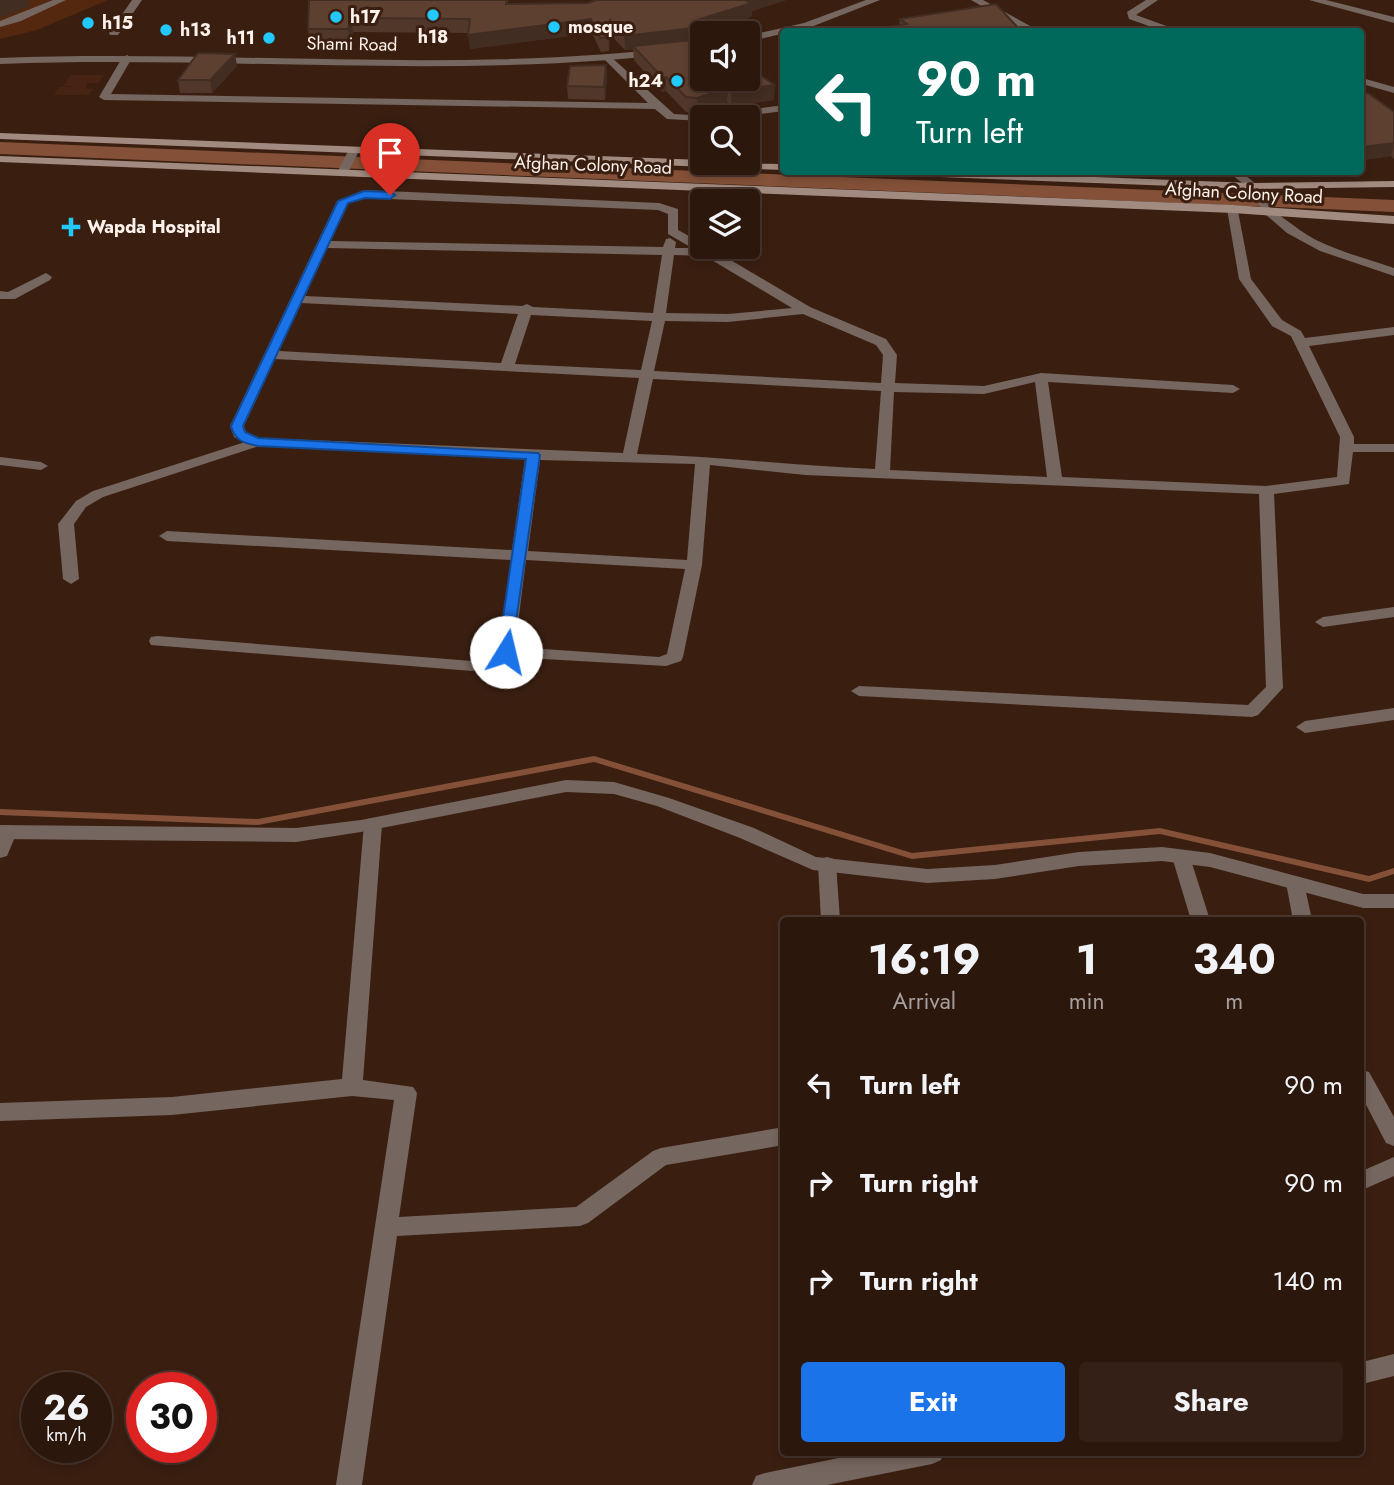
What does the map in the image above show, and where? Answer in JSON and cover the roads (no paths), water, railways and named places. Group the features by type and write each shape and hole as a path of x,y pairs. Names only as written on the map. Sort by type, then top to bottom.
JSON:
{"main road":[{"path":"0,136 780,167"},
{"name":"Afghan Colony Road","path":"0,159 1233,209 1267,208 1394,220"},
{"path":"949,175 1256,190 1394,184"}],"street":[{"path":"0,24 61,0"},
{"path":"114,33 137,0"},
{"path":"794,28 875,0"},
{"path":"976,0 1028,28"},
{"path":"1153,0 1130,14 1132,18 1165,28"},
{"path":"1314,0 1394,20"},
{"path":"760,36 780,31"},
{"name":"Shami Road","path":"0,61 127,58 507,64 609,58 690,48"},
{"path":"127,58 104,97 658,106"},
{"path":"609,58 671,117 690,118"},
{"path":"1364,82 1394,90"},
{"path":"760,111 780,108"},
{"path":"343,173 354,151"},
{"path":"1237,175 1256,190 1267,208 1291,230 1324,248 1394,272"},
{"path":"629,458 659,317 672,231 674,212 659,207 364,194 343,201 237,426 239,434 258,442 533,455 629,458 703,460 805,471 882,475 1266,490 1344,481 1347,437 1296,334 1277,323 1245,279 1233,209"},
{"path":"672,231 690,242"},
{"path":"322,244 690,252"},
{"path":"720,259 806,310 881,342 890,355 882,475"},
{"path":"0,295 10,296 46,277"},
{"path":"297,299 527,308 659,317 727,318 806,310"},
{"path":"507,366 527,308"},
{"path":"1300,342 1394,331"},
{"path":"269,355 984,390 1041,377 1233,389"},
{"path":"1041,377 1055,481"},
{"path":"71,579 66,524 81,504 98,494 258,442"},
{"path":"1346,448 1394,448"},
{"path":"506,652 533,455"},
{"path":"157,641 472,666 491,662 506,652 660,662 675,657 694,565 703,460"},
{"path":"0,461 41,466"},
{"path":"859,691 1252,711 1275,688 1266,490"},
{"path":"167,536 694,565"},
{"path":"1323,622 1394,612"},
{"path":"1305,727 1394,715"},
{"path":"0,851 4,832 271,836 373,824 566,786 614,788 663,802 747,833 813,863 927,876 995,872 1120,855 1181,857 1210,860 1363,901 1394,901"},
{"path":"352,1087 373,824"},
{"path":"1181,857 1200,917"},
{"path":"827,864 831,917"},
{"path":"1294,883 1302,917"},
{"path":"1364,1082 1394,1137"},
{"path":"0,1112 172,1106 352,1087 406,1093 349,1485"},
{"path":"387,1227 580,1216 661,1157 780,1137"},
{"path":"1364,1180 1394,1166"},
{"path":"1364,1372 1394,1365"},
{"path":"765,1485 905,1456"}],"waterway":[{"path":"0,148 1394,206"},
{"path":"0,812 258,822 594,759 912,856 1160,831 1369,879 1394,871"}],"place":[{"name":"h18","path":"433,15"},
{"name":"h17","path":"336,17"},
{"name":"h15","path":"88,23"},
{"name":"mosque","path":"554,27"},
{"name":"h13","path":"166,30"},
{"name":"h11","path":"269,38"},
{"name":"h24","path":"677,81"},
{"name":"Wapda Hospital","path":"71,227"}]}
